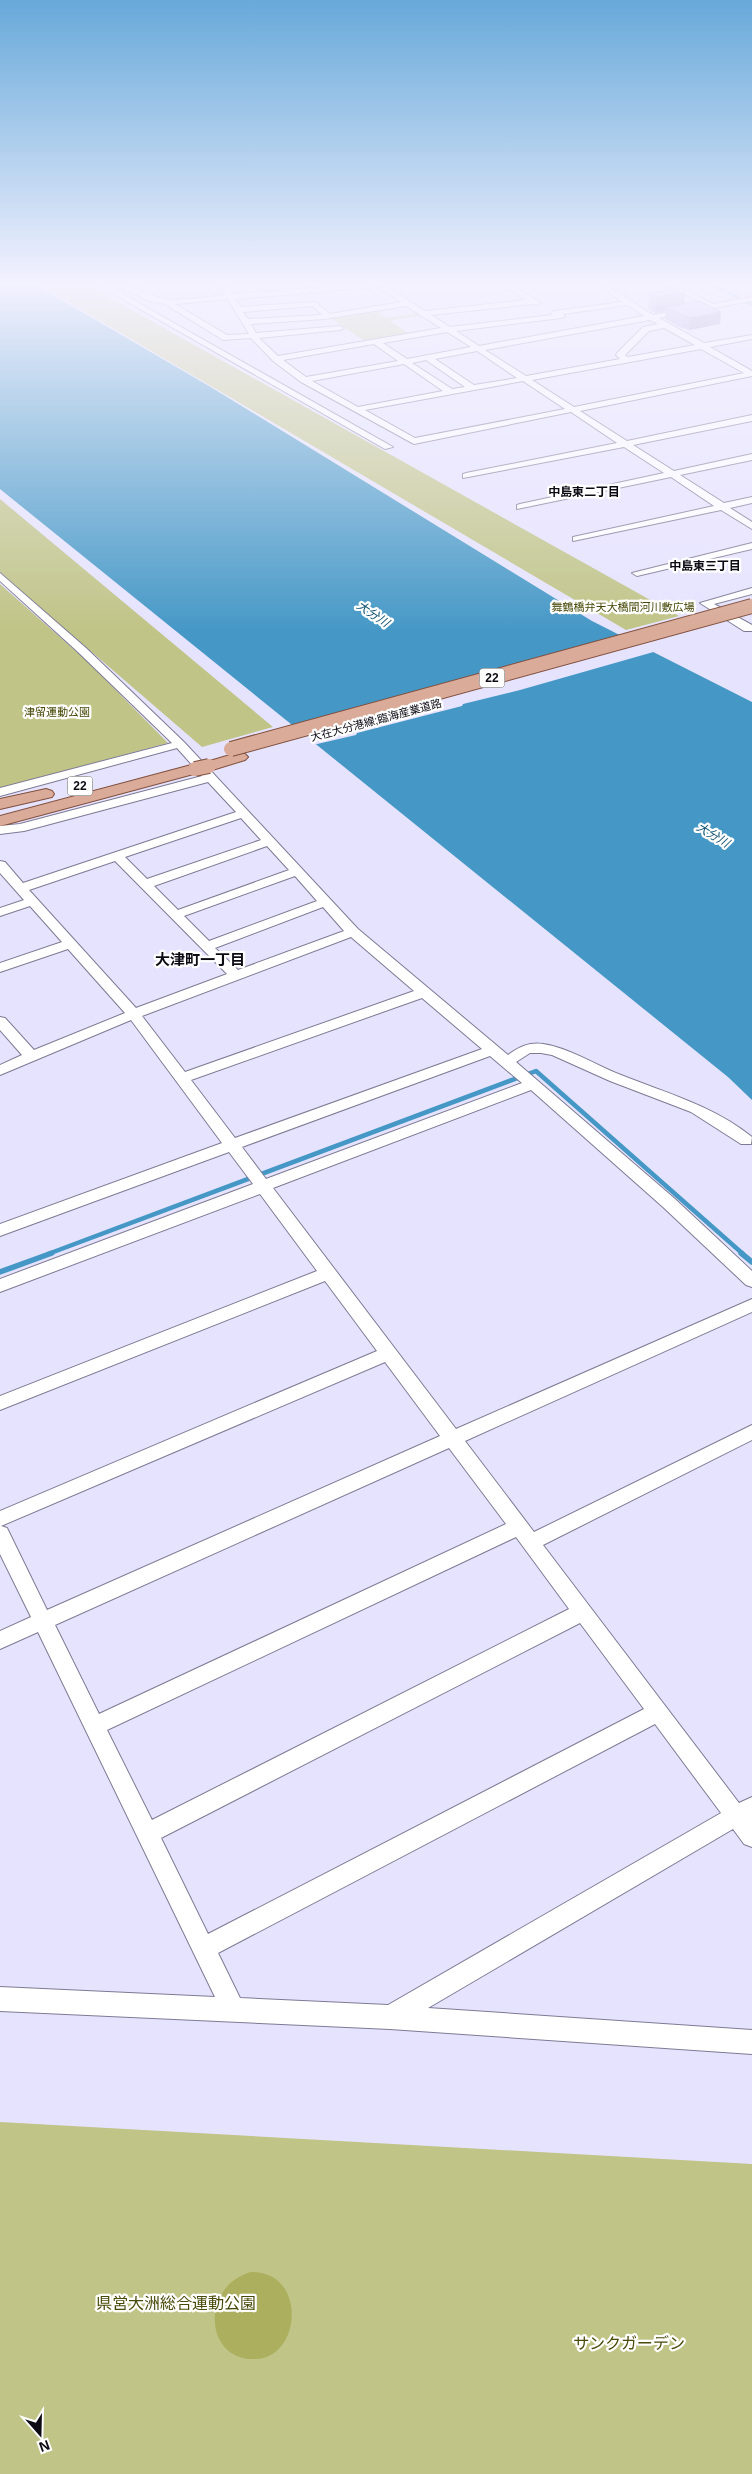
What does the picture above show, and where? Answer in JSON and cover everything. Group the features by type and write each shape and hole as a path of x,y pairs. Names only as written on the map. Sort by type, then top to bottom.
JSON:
{"main road":[{"name":"大在大分港線;臨海産業道路","path":"0,821 201,766 236,753 752,606"},
{"name":"大在大分港線;臨海産業道路","path":"236,753 752,616"},
{"name":"大在大分港線;臨海産業道路","path":"0,804 201,766"}],"street":[{"path":"306,400 388,447"},
{"path":"342,400 414,441 620,400"},
{"path":"358,409 404,400"},
{"path":"559,400 752,526"},
{"path":"466,476 752,418"},
{"path":"520,507 752,457"},
{"path":"576,539 752,500"},
{"path":"637,573 752,546"},
{"path":"0,576 82,650 180,744 353,932 669,1203 752,1281"},
{"path":"752,591 706,603 748,629 752,628"},
{"path":"0,792 180,744"},
{"path":"0,830 20,828 201,766"},
{"path":"21,888 244,813"},
{"path":"146,884 269,841"},
{"path":"118,856 236,976"},
{"path":"0,865 134,1014 658,1712 744,1812 752,1837"},
{"path":"176,915 297,871"},
{"path":"0,912 33,901"},
{"path":"207,946 325,902"},
{"path":"0,1070 134,1014 353,932"},
{"path":"0,968 71,943"},
{"path":"182,1078 424,992"},
{"path":"0,1021 32,1057"},
{"path":"522,1075 526,1049 540,1048 557,1052 615,1078 696,1109 746,1140"},
{"path":"0,1230 492,1050"},
{"path":"0,1286 258,1180 522,1075"},
{"path":"0,1404 328,1273"},
{"path":"0,1640 752,1306"},
{"path":"0,1519 388,1352"},
{"path":"94,1726 752,1432"},
{"path":"0,1534 233,2009"},
{"path":"147,1834 583,1612"},
{"path":"204,1949 658,1712"},
{"path":"390,2017 744,1812"},
{"path":"0,1999 390,2017 752,2042"}],"green space":[{"name":"舞鶴橋弁天大橋間河川敷広場","path":"235,400 293,400 679,616 626,630"},
{"path":"0,499 273,727 202,747 0,573"},
{"name":"津留運動公園","path":"0,584 88,662 168,743 0,788"},
{"name":"県営大洲総合運動公園","path":"0,2122 752,2164 752,2474 0,2474"},
{"path":"251,2272 269,2275 282,2285 289,2299 292,2314 289,2330 282,2344 271,2355 256,2359 239,2357 226,2349 218,2336 215,2322 216,2306 223,2292 234,2280"}],"water":[{"name":"大分川","path":"0,400 233,400 592,621 752,702 752,1100 728,1077 0,489"}],"pier":[{"path":"624,634 657,651 520,690 463,704 462,706 357,733 356,735 313,745 289,726"}],"waterway":[{"path":"48,1254 536,1071 743,1254"},
{"path":"0,1272 52,1253"},
{"path":"741,1253 752,1262"}],"district":[{"name":"中島東二丁目","path":"584,492"},
{"name":"中島東三丁目","path":"705,566"},
{"name":"大津町一丁目","path":"200,960"}],"park label":[{"name":"サンクガーデン","path":"629,2343"}]}
